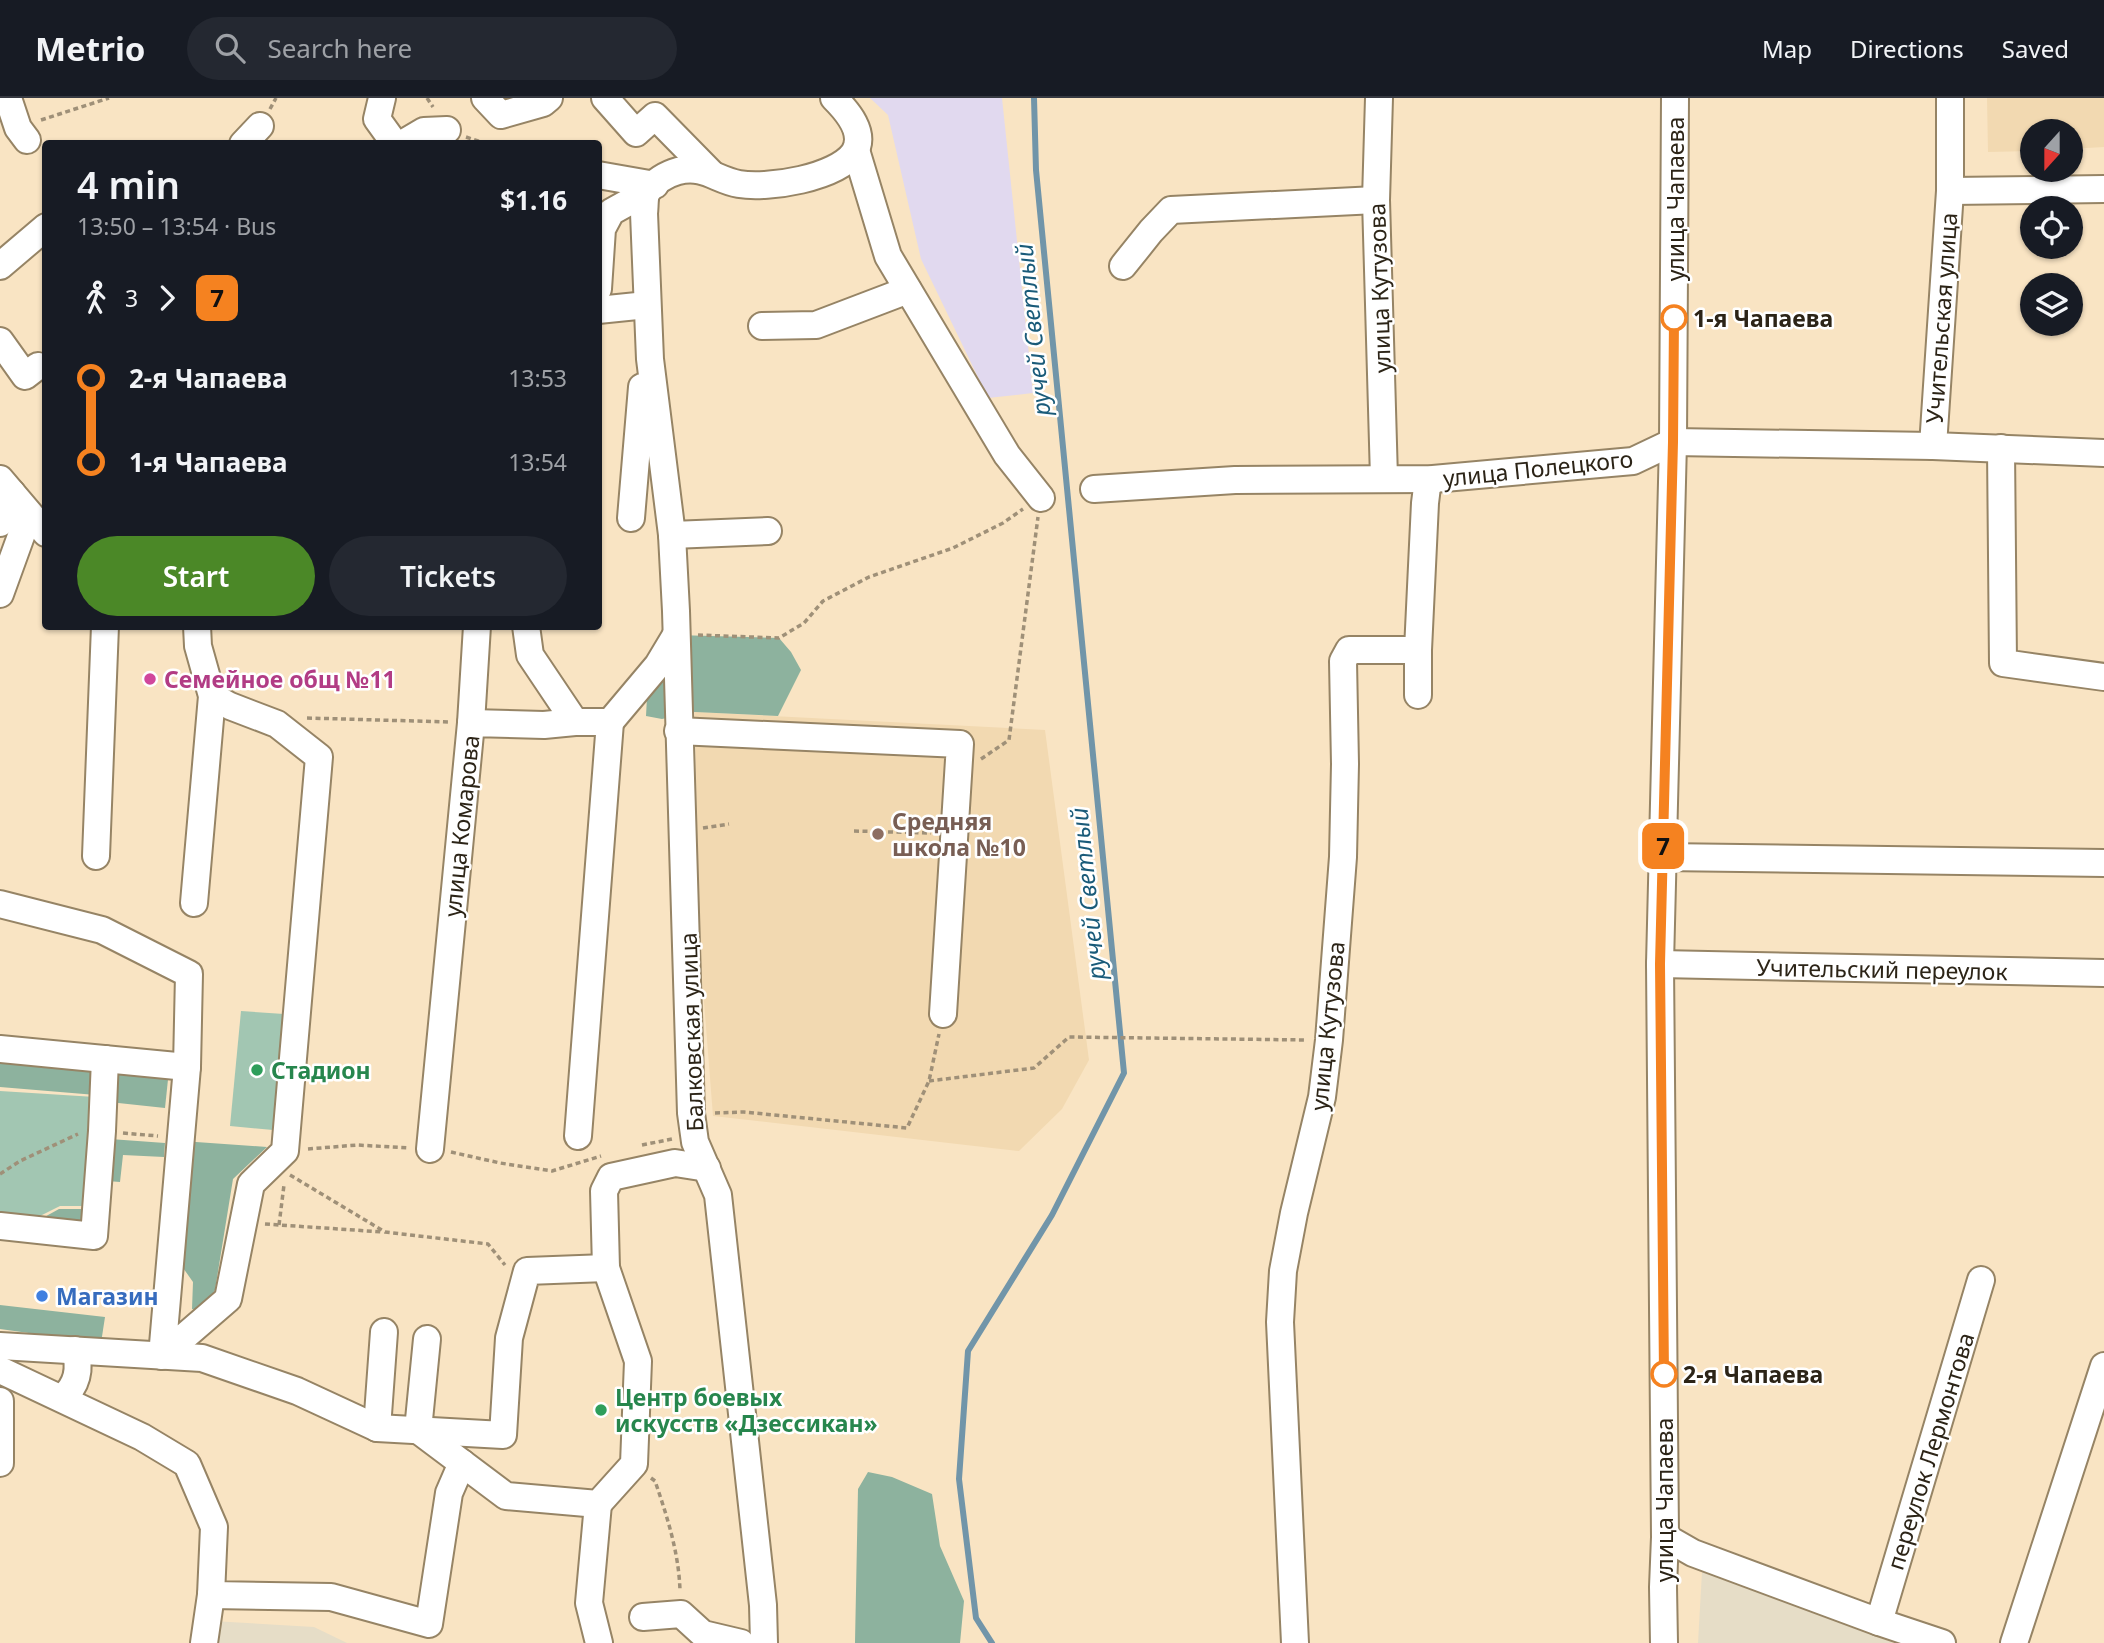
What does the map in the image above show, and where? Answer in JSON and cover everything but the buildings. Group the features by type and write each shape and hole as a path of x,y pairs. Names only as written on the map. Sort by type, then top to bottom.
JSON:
{"street":[{"path":"8,98 23,134"},
{"path":"382,98 377,119 392,140"},
{"path":"485,98 501,115 543,103 549,98"},
{"path":"605,98 636,133 655,116 710,173"},
{"path":"834,98 858,128 856,150 888,256 1007,454 1041,498"},
{"name":"улица Кутузова","path":"1379,98 1376,200 1384,478"},
{"name":"улица Чапаева","path":"1664,1643 1660,964 1673,442 1675,98"},
{"name":"Учительская улица","path":"1933,446 1950,191 1950,98"},
{"path":"409,140 424,131 447,130"},
{"path":"602,241 603,229 611,212 651,189 664,176 675,172 689,170 710,173 738,184 770,184 819,176 842,165 856,150"},
{"path":"602,177 651,189"},
{"name":"Учительская улица","path":"1950,191 2104,188"},
{"path":"631,518 641,392 650,359 644,213 651,189"},
{"path":"1123,266 1171,210 1376,200"},
{"path":"0,266 42,230"},
{"path":"762,326 816,325 908,290"},
{"path":"602,310 647,305"},
{"path":"0,341 25,376 42,368"},
{"name":"Балковская улица","path":"650,359 671,535 677,635 691,1113 695,1142 718,1195 763,1605 764,1643"},
{"name":"улица Полецкого","path":"1094,489 1236,480 1433,479 1633,461 1673,442 1933,446 2104,453"},
{"path":"2001,448 2003,663 2104,677"},
{"path":"1418,695 1425,503 1427,487 1433,479"},
{"path":"0,523 6,486"},
{"path":"0,594 37,524 6,486"},
{"path":"671,535 768,531"},
{"path":"96,856 105,630"},
{"path":"194,903 212,696 198,646 197,630"},
{"path":"471,723 477,630"},
{"path":"527,630 530,655 575,722"},
{"path":"578,1136 610,722 658,665 677,635"},
{"name":"улица Кутузова","path":"1294,1643 1281,1309 1283,1271 1322,1097 1329,1040 1343,857 1343,661 1349,650 1418,650"},
{"path":"162,1356 228,1299 251,1184 285,1151 319,757 277,724 212,696"},
{"path":"679,719 960,744 943,1014"},
{"name":"улица Комарова","path":"430,1149 471,723 544,725 610,722"},
{"path":"1662,857 2104,863"},
{"path":"0,904 102,930 188,974 187,1067 162,1356"},
{"name":"Учительский переулок","path":"1660,964 2104,973"},
{"path":"0,1049 187,1067"},
{"path":"0,1226 94,1236 105,1059"},
{"path":"599,1643 589,1603 598,1504 634,1464 638,1361 607,1268 604,1191 611,1177 676,1163 707,1168"},
{"path":"0,1346 202,1358 297,1391 377,1427 503,1435 509,1338 527,1270 607,1268"},
{"name":"переулок Лермонтова","path":"1879,1622 1981,1280"},
{"path":"377,1427 384,1332"},
{"path":"418,1430 427,1339"},
{"path":"62,1398 77,1377 78,1362 75,1350"},
{"path":"2014,1643 2104,1366"},
{"path":"0,1370 142,1437 187,1464 214,1527 211,1595 204,1643"},
{"path":"0,1401 0,1463"},
{"path":"418,1430 506,1496 598,1504"},
{"path":"211,1595 331,1597 429,1624 449,1493 462,1463"},
{"path":"1665,1537 1693,1553 1942,1643"},
{"path":"643,1617 681,1614 703,1634 741,1643"}],"path":[{"path":"23,134 109,98"},
{"path":"677,635 779,638 804,623 823,601 869,577 953,548 1003,523 1041,498"},
{"path":"1009,740 1041,498"},
{"path":"304,718 471,723"},
{"path":"854,831 954,833"},
{"path":"691,1113 744,1112 907,1128 929,1081 943,1014"},
{"path":"929,1081 1034,1068 1069,1037 1329,1040"},
{"path":"0,1174 20,1161 89,1130 181,1138"},
{"path":"638,1146 669,1139"},
{"path":"285,1151 286,1172 385,1232"},
{"path":"552,1171 606,1154"},
{"path":"279,1226 284,1186"},
{"path":"243,1223 385,1232 488,1244 522,1291"},
{"path":"634,1464 655,1481 663,1506 679,1567 681,1614"}],"shaded area":[{"path":"870,98 1002,98 1033,393 988,398 921,259 888,115"},
{"path":"1987,98 2104,98 2104,147 2083,148 2083,119 2020,119 2020,151 1988,152"},
{"name":"Средняя школа №10","path":"695,712 1045,730 1089,1060 1062,1109 1019,1151 713,1116 699,938"},
{"path":"1702,1572 1894,1643 1698,1643"},
{"path":"212,1621 314,1627 347,1643 210,1643"}],"green space":[{"path":"676,635 779,638 801,670 778,716 695,712 662,719 646,716 647,697"},
{"name":"Стадион","path":"241,1011 284,1014 273,1130 230,1126"},
{"path":"0,1055 99,1062 96,1095 0,1087"},
{"path":"113,1065 169,1070 165,1108 109,1102"},
{"path":"0,1091 95,1097 86,1206 60,1206 38,1217 0,1214"},
{"path":"110,1139 165,1143 164,1157 123,1155 120,1182 107,1181"},
{"path":"182,1141 267,1147 233,1179 215,1290 201,1311 192,1309 193,1282 181,1265"},
{"path":"59,1209 87,1209 86,1230 39,1220"},
{"path":"0,1305 105,1317 101,1343 0,1329"},
{"path":"868,1472 892,1477 932,1494 940,1546 964,1601 960,1643 855,1643 858,1489"}],"waterway":[{"name":"ручей Светлый","path":"992,1643 976,1618 959,1479 968,1351 1052,1215 1124,1073 1036,170 1034,98"}],"bus line":[{"name":"7","path":"1664,1374 1660,964 1674,318"}],"place":[{"name":"1-я Чапаева","path":"1674,318"},
{"name":"Семейное общ №11","path":"150,679"},
{"name":"Средняя школа №10","path":"878,834"},
{"name":"Стадион","path":"257,1070"},
{"name":"Магазин","path":"42,1296"},
{"name":"2-я Чапаева","path":"1664,1374"},
{"name":"Центр боевых искусств «Дзессикан»","path":"601,1410"}]}
